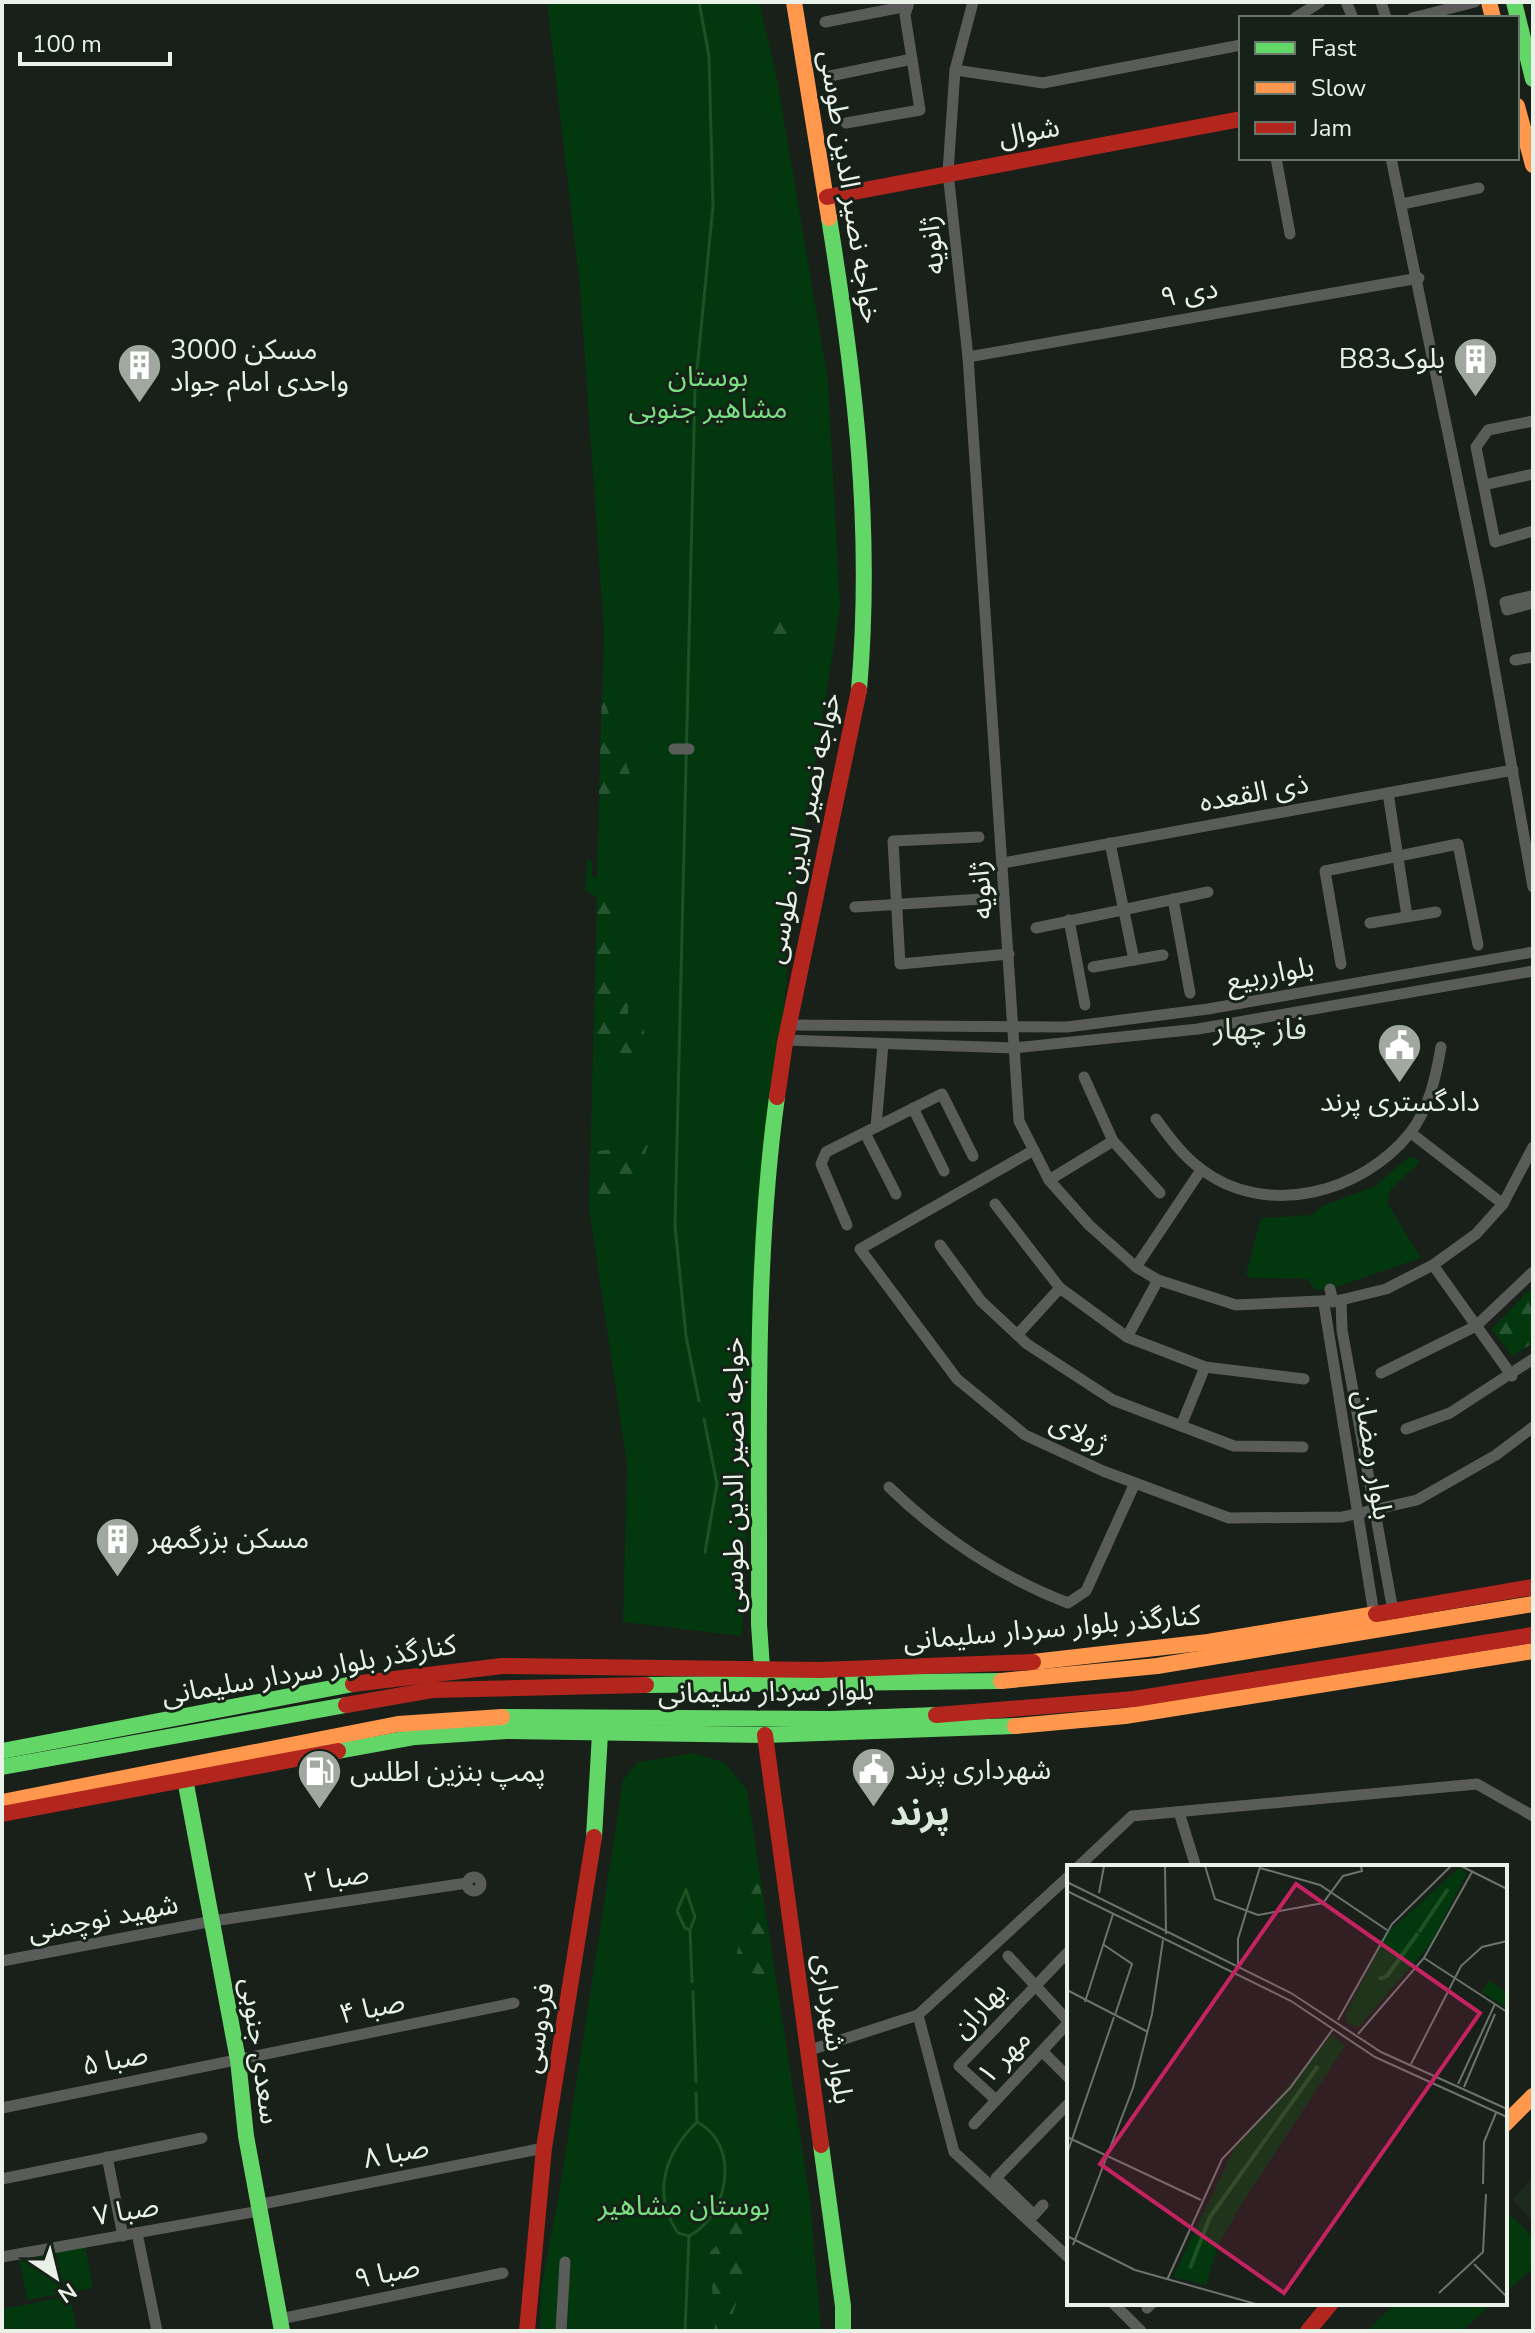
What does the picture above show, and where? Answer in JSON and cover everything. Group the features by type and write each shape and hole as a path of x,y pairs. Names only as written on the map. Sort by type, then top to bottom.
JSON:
{"street":[{"name":"خواجه نصیر الدین طوسی","path":"762,1668 759,1624 761,1266 768,1165 787,1033 859,689 866,576 865,506 850,357 794,2"},
{"name":"ژانویه","path":"973,2 955,70 948,172 968,357 1019,1121 1049,1180 1089,1225 1136,1267 1158,1280 1236,1305 1333,1302 1386,1289 1433,1265 1476,1234 1503,1204 1533,1147"},
{"path":"1298,16 1320,2"},
{"path":"1420,16 1475,2"},
{"path":"825,22 908,4 905,15 920,110 846,123"},
{"path":"1519,25 1529,71"},
{"path":"955,70 1043,83 1239,45"},
{"path":"830,76 912,59"},
{"path":"1519,113 1533,165"},
{"name":"شوال","path":"827,197 1239,119"},
{"path":"1276,160 1290,234"},
{"path":"1391,160 1419,278 1513,770 1528,828 1533,887"},
{"path":"1402,204 1479,188"},
{"name":"۹ دی","path":"968,357 1419,278"},
{"path":"1533,421 1488,430 1476,447 1495,542 1533,531"},
{"path":"1484,485 1533,474"},
{"path":"1515,660 1533,657"},
{"path":"674,749 689,749"},
{"name":"ذی القعده","path":"1003,863 1513,770"},
{"path":"1388,793 1407,916"},
{"path":"979,837 893,841 900,964 1009,954"},
{"path":"1110,843 1134,960"},
{"path":"1341,964 1325,871 1458,844 1478,945"},
{"path":"1036,928 1208,892"},
{"path":"855,907 982,899"},
{"path":"1173,899 1190,993"},
{"path":"1370,923 1436,912"},
{"path":"1069,920 1085,1005"},
{"name":"بلوارربیع","path":"787,1033 1067,1027 1208,1009 1533,952"},
{"path":"1093,967 1163,955"},
{"name":"بلوارربیع","path":"787,1033 883,1044 1014,1048 1211,1027 1533,971"},
{"path":"1208,1009 1211,1027"},
{"path":"883,1044 870,1130 896,1194"},
{"path":"1156,1119 1179,1150 1201,1170 1239,1188 1267,1196 1302,1195 1364,1173 1411,1133 1434,1085 1441,1047"},
{"path":"1084,1077 1113,1141 1160,1193"},
{"path":"847,1225 821,1164 826,1152 942,1094 973,1156"},
{"path":"913,1108 944,1171"},
{"path":"1411,1133 1503,1204"},
{"path":"1049,1180 1113,1141"},
{"name":"ژولای","path":"1034,1150 860,1249 957,1379 1025,1435 1135,1483 1229,1518 1342,1517 1417,1500 1496,1455 1533,1427"},
{"path":"1136,1267 1201,1170"},
{"path":"995,1204 1060,1288 1127,1337 1205,1367 1304,1379"},
{"path":"940,1245 981,1301 1017,1335 1113,1400 1234,1446 1303,1447"},
{"path":"1433,1265 1512,1376"},
{"path":"1381,1373 1476,1326 1533,1272"},
{"path":"1127,1337 1158,1280"},
{"path":"1017,1335 1060,1288"},
{"path":"1330,1289 1333,1302"},
{"name":"بلوار رمضان","path":"1333,1302 1342,1330 1377,1509 1393,1611"},
{"name":"بلوار رمضان","path":"1333,1302 1358,1513 1374,1614"},
{"path":"1406,1429 1450,1413 1512,1376 1533,1359"},
{"path":"1181,1426 1205,1367"},
{"path":"889,1487 957,1544 1068,1603 1086,1591 1135,1483"},
{"name":"کنارگذر بلوار سردار سلیمانی","path":"2,1751 449,1670 502,1666 925,1669 1014,1664 1179,1646 1533,1587"},
{"name":"بلوار سردار سلیمانی","path":"2,1767 432,1690 496,1686 967,1684 1157,1666 1533,1604"},
{"name":"بلوار سردار سلیمانی","path":"2,1802 398,1724 469,1717 831,1719 1050,1708 1162,1695 1533,1635"},
{"path":"2,1814 415,1737 507,1731 669,1735 884,1733 1044,1724 1125,1716 1533,1651"},
{"path":"1399,1672 1423,1653 1449,1664"},
{"path":"925,1669 967,1684 1014,1664"},
{"path":"169,1720 212,1728 249,1704"},
{"path":"669,1735 705,1719"},
{"name":"فردوسی","path":"527,2331 544,2148 593,1849 600,1734"},
{"name":"بلوار شهرداری","path":"765,1735 810,2050 843,2306 843,2331"},
{"name":"سعدی جنوبی","path":"185,1779 238,2060 258,2208 281,2325"},
{"path":"1080,1865 1132,1816 1477,1784 1533,1816"},
{"path":"1179,1812 1195,1865"},
{"path":"810,2050 918,2015 1067,1878"},
{"name":"صبا ۲","path":"213,1921 467,1883"},
{"name":"شهید نوچمنی","path":"2,1961 213,1921"},
{"name":"بهاران","path":"996,2100 959,2066 1067,1953"},
{"path":"1008,1956 1067,2020"},
{"name":"صبا ۴","path":"238,2060 514,2003"},
{"path":"918,2015 954,2152 1067,2255"},
{"name":"مهر ۱","path":"974,2124 1067,2024"},
{"path":"1043,2052 1067,2076"},
{"name":"صبا ۵","path":"2,2108 238,2060"},
{"path":"1507,2122 1531,2101"},
{"path":"1043,2205 1034,2215 996,2178 1067,2105"},
{"path":"2,2179 202,2138"},
{"name":"صبا ۸","path":"258,2208 544,2148"},
{"path":"107,2157 123,2236"},
{"name":"صبا ۷","path":"2,2257 258,2208"},
{"path":"137,2233 157,2331"},
{"path":"561,2331 565,2262"},
{"name":"صبا ۹","path":"281,2325 503,2273"},
{"path":"1115,2305 1141,2331"},
{"path":"1308,2331 1329,2305"}],"shaded area":[{"path":"1533,2178 1533,2222 1512,2199"}],"green space":[{"name":"بوستان مشاهیر جنوبی","path":"547,2 759,2 776,73 828,381 840,607 792,910 756,1353 742,1636 623,1622 627,1465 589,1207 597,898 585,890 587,860 592,861 592,877 597,877 604,633 580,288"},
{"path":"776,616 787,627 787,636 781,644 770,649 760,644 761,624 773,622"},
{"path":"602,694 635,789 599,795"},
{"path":"597,898 614,898 613,987 628,987 628,1021 644,1021 644,1053 595,1053"},
{"path":"704,909 729,910 722,923 711,923"},
{"path":"648,1145 618,1199 612,1219 592,1228 590,1152"},
{"path":"1409,1157 1418,1159 1418,1164 1391,1189 1387,1203 1421,1258 1330,1289 1315,1290 1308,1279 1249,1278 1246,1273 1261,1218 1312,1215 1322,1206 1375,1186"},
{"path":"1533,1286 1533,1343 1512,1356 1492,1329"},
{"name":"بوستان مشاهیر","path":"693,1753 725,1763 747,1790 810,2199 821,2331 540,2331 541,2289 560,2188 623,1780 638,1762"},
{"path":"744,1867 760,1887 774,1975 753,1973 735,1960 748,1910"},
{"path":"754,2201 748,2268 727,2331 715,2331 710,2252 725,2238 740,2206"},
{"path":"1507,2212 1533,2237 1533,2268 1507,2291"},
{"path":"85,2246 93,2288 27,2300 19,2258"},
{"path":"70,2296 77,2331 2,2331 2,2309"},
{"path":"1393,2305 1491,2305 1462,2331 1368,2331"}],"waterway":[{"path":"699,2 709,56 713,206 695,390 675,1226 686,1336 699,1401"},
{"path":"704,1419 717,1484 705,1552"},
{"path":"686,1890 695,1917 690,1930 692,1982"},
{"path":"686,1890 677,1911 685,1928 690,1930"},
{"path":"693,1992 696,2082"},
{"path":"685,2331 689,2236 678,2233 670,2218 664,2189 670,2160 697,2122 696,2093"},
{"path":"689,2236 713,2213 721,2197 724,2180 725,2163 720,2147 711,2133 697,2122"}],"traffic: fast":[{"path":"1514,2 1517,16"},
{"path":"1519,22 1533,79"},
{"path":"829,218 854,395 863,511 863,630 859,690"},
{"path":"762,1668 759,1624 761,1294 769,1162 777,1097"},
{"path":"646,1685 1001,1681"},
{"path":"2,1751 353,1684"},
{"path":"2,1767 346,1705"},
{"path":"502,1717 831,1719 936,1715"},
{"path":"338,1751 415,1737 507,1731 765,1735 1015,1726"},
{"path":"594,1837 600,1734"},
{"path":"185,1779 238,2060 246,2136 282,2331"},
{"path":"821,2145 843,2306 843,2331"}],"traffic: slow":[{"path":"794,2 829,218"},
{"path":"1489,2 1492,16"},
{"path":"1519,113 1533,165"},
{"path":"1001,1681 1157,1666 1533,1604"},
{"path":"1033,1662 1208,1642 1376,1614"},
{"path":"1015,1726 1125,1716 1533,1651"},
{"path":"2,1802 398,1724 502,1717"},
{"path":"1507,2122 1533,2096"}],"traffic: jam":[{"path":"827,197 1239,119"},
{"path":"777,1097 785,1043 859,690"},
{"path":"1376,1614 1533,1587"},
{"path":"936,1715 1134,1699 1533,1635"},
{"path":"353,1684 502,1666 820,1670 1033,1662"},
{"path":"346,1705 432,1690 646,1685"},
{"path":"765,1735 821,2145"},
{"path":"2,1814 338,1751"},
{"path":"527,2331 544,2148 594,1837"},
{"path":"1308,2331 1329,2305"}],"place":[{"name":"B83بلوک","path":"1476,398"},
{"name":"مسکن 3000 واحدی امام جواد","path":"139,405"},
{"name":"دادگستری پرند","path":"1400,1084"},
{"name":"مسکن بزرگمهر","path":"117,1578"},
{"name":"شهرداری پرند","path":"874,1809"},
{"name":"پمپ بنزین اطلس","path":"319,1811"}],"district":[{"name":"فاز چهار","path":"1260,1029"},
{"name":"پرند","path":"920,1813"}]}
